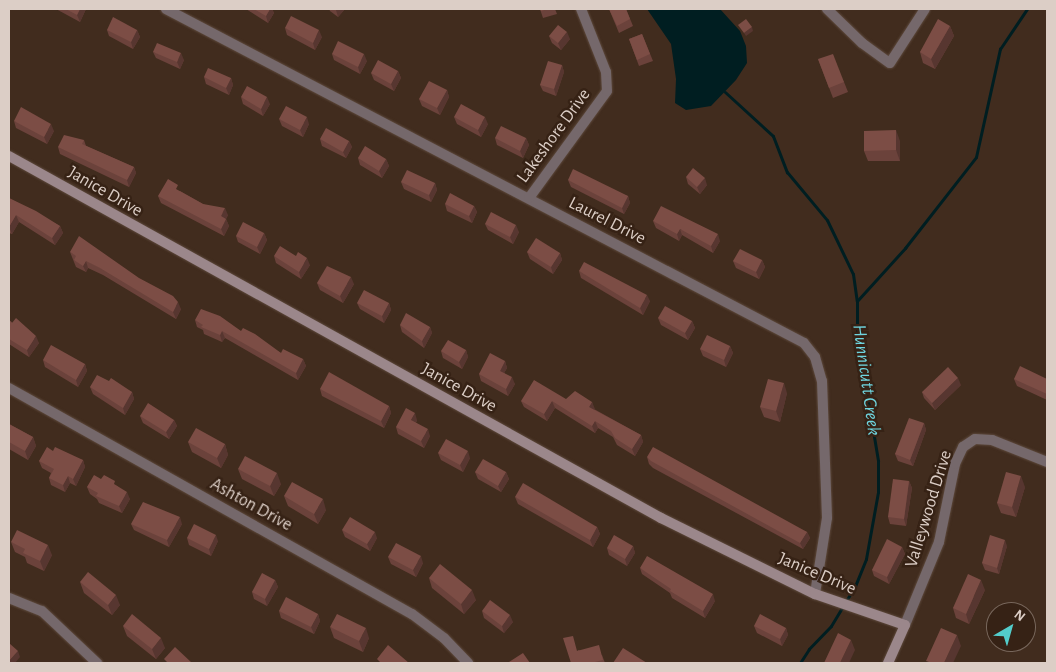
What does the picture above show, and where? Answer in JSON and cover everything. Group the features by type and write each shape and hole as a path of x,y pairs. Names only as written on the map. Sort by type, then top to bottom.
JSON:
{"street":[{"name":"Laurel Drive","path":"166,9 797,337 811,350 822,381 827,518 815,594"},
{"name":"Lakeshore Drive","path":"529,198 607,92 606,72 581,9"},
{"path":"827,9 862,42 890,63 926,9"},
{"name":"Janice Drive","path":"9,156 546,456 815,594 905,625"},
{"name":"Ashton Drive","path":"9,388 412,614 444,638 468,663"},
{"name":"Valleywood Drive","path":"888,663 940,542 959,455 975,438 992,440 1047,462"},
{"path":"9,598 42,611 97,663"}],"water":[{"path":"647,9 720,9 740,31 746,46 747,63 736,80 711,106 686,110 675,103 676,79 671,44"}],"building":[{"path":"66,9 80,9 77,15"},
{"path":"254,9 270,9 266,16"},
{"path":"609,9 626,9 630,19 617,26"},
{"path":"291,16 319,30 313,43 285,28"},
{"path":"113,17 137,30 131,42 107,30"},
{"path":"746,19 752,27 744,33 738,25"},
{"path":"938,19 950,26 931,59 920,52"},
{"path":"558,25 567,32 558,43 549,36"},
{"path":"642,34 650,54 637,60 629,39"},
{"path":"338,41 364,54 358,67 332,54"},
{"path":"157,43 181,53 177,62 153,52"},
{"path":"833,54 844,82 829,88 818,59"},
{"path":"378,60 398,71 391,84 371,73"},
{"path":"548,61 562,65 554,89 540,85"},
{"path":"208,68 231,78 226,88 204,77"},
{"path":"429,81 447,90 437,108 419,99"},
{"path":"247,86 267,97 261,109 241,97"},
{"path":"461,104 485,117 478,130 454,117"},
{"path":"286,106 307,117 300,130 279,119"},
{"path":"21,107 51,124 44,137 14,121"},
{"path":"501,126 526,138 520,151 495,138"},
{"path":"326,128 349,141 343,152 320,139"},
{"path":"896,130 896,150 864,151 864,131"},
{"path":"64,135 84,140 82,144 134,167 127,180 58,147"},
{"path":"365,146 386,159 379,171 358,158"},
{"path":"693,168 705,178 697,187 686,177"},
{"path":"573,169 628,196 622,208 568,180"},
{"path":"407,170 435,183 429,195 401,182"},
{"path":"168,179 178,185 176,189 203,204 225,208 221,216 226,219 221,229 158,196"},
{"path":"450,193 474,206 469,216 445,204"},
{"path":"9,198 36,211 60,226 52,238 16,215 9,227"},
{"path":"661,206 718,234 711,246 680,229 677,234 653,221"},
{"path":"491,212 516,225 510,237 485,224"},
{"path":"243,222 264,233 257,247 236,236"},
{"path":"79,236 139,278 173,296 178,302 173,312 100,268 86,261 83,266 74,260 76,256 70,252"},
{"path":"536,238 560,253 551,267 527,252"},
{"path":"280,246 296,256 298,252 307,258 299,272 274,256"},
{"path":"740,249 762,260 756,272 733,261"},
{"path":"584,262 647,295 640,308 579,271"},
{"path":"327,266 351,277 340,296 317,283"},
{"path":"364,290 389,303 382,316 357,303"},
{"path":"665,306 692,321 685,333 658,318"},
{"path":"201,309 220,316 241,331 243,328 255,334 281,353 283,349 303,359 296,373 222,331 220,335 201,327 203,325 195,320"},
{"path":"406,313 430,327 422,341 400,325"},
{"path":"16,318 36,336 27,350 9,339 9,320 12,323"},
{"path":"707,335 730,346 724,360 700,349"},
{"path":"448,340 466,350 459,362 441,351"},
{"path":"51,345 85,364 76,380 43,360"},
{"path":"490,353 505,361 500,371 512,377 506,389 479,374"},
{"path":"1020,366 1047,379 1047,394 1014,379"},
{"path":"948,367 958,378 932,403 922,392"},
{"path":"329,372 389,406 381,421 320,389"},
{"path":"97,375 109,381 111,378 132,392 123,408 90,387"},
{"path":"768,379 784,383 776,411 760,407"},
{"path":"534,380 566,399 575,391 592,402 589,407 641,435 632,449 615,438 611,431 595,421 592,426 552,401 544,414 521,401"},
{"path":"148,403 174,420 166,432 140,416"},
{"path":"406,408 415,413 411,420 428,429 421,441 396,427"},
{"path":"909,418 924,423 910,460 895,454"},
{"path":"9,424 33,437 25,451 9,442"},
{"path":"196,428 225,444 217,458 188,442"},
{"path":"446,439 468,451 460,465 438,453"},
{"path":"47,447 53,451 55,447 83,460 73,479 68,476 63,485 49,478 54,469 39,461"},
{"path":"653,447 807,532 800,543 651,461 647,457"},
{"path":"245,456 277,473 270,486 238,469"},
{"path":"483,459 506,472 498,486 475,472"},
{"path":"1006,472 1021,476 1012,507 997,503"},
{"path":"94,475 101,479 104,475 115,481 114,484 127,492 119,506 96,496 98,493 87,487"},
{"path":"893,479 909,481 904,519 888,517"},
{"path":"292,482 323,499 314,514 284,496"},
{"path":"523,483 597,527 590,540 515,497"},
{"path":"143,502 180,517 167,540 131,524"},
{"path":"350,517 375,532 367,544 342,530"},
{"path":"194,524 216,535 209,549 187,538"},
{"path":"17,530 48,545 40,561 23,553 25,549 11,542"},
{"path":"614,535 633,546 625,559 607,548"},
{"path":"990,535 1005,540 997,568 982,563"},
{"path":"887,539 902,547 887,577 872,570"},
{"path":"396,543 421,556 413,570 388,557"},
{"path":"647,556 713,594 703,611 670,591 671,589 640,568"},
{"path":"440,564 472,590 461,604 429,578"},
{"path":"88,572 116,595 108,605 80,582"},
{"path":"262,573 275,580 265,599 252,592"},
{"path":"968,574 981,580 966,614 953,608"},
{"path":"286,597 318,614 311,627 279,611"},
{"path":"490,600 510,615 502,626 482,611"},
{"path":"132,614 161,638 152,649 123,626"},
{"path":"337,614 366,628 359,641 330,627"},
{"path":"760,614 786,628 780,639 754,626"},
{"path":"941,628 957,635 944,663 926,661"},
{"path":"838,633 851,640 840,663 824,663"},
{"path":"573,636 577,651 599,645 603,660 591,663 571,663 563,638"},
{"path":"9,643 18,651 9,661"},
{"path":"388,645 409,663 381,663 377,659"},
{"path":"175,647 192,663 168,663 164,659"},
{"path":"623,648 647,663 613,663"},
{"path":"523,653 530,663 509,663 509,662"}],"waterway":[{"name":"Hunnicutt Creek","path":"857,301 905,248 976,157 1000,49 1027,9"},
{"name":"Hunnicutt Creek","path":"725,92 773,136 787,172 827,220 853,274 857,301 857,335 878,461 878,492 866,559 855,586 831,626 809,649 800,663"}]}
